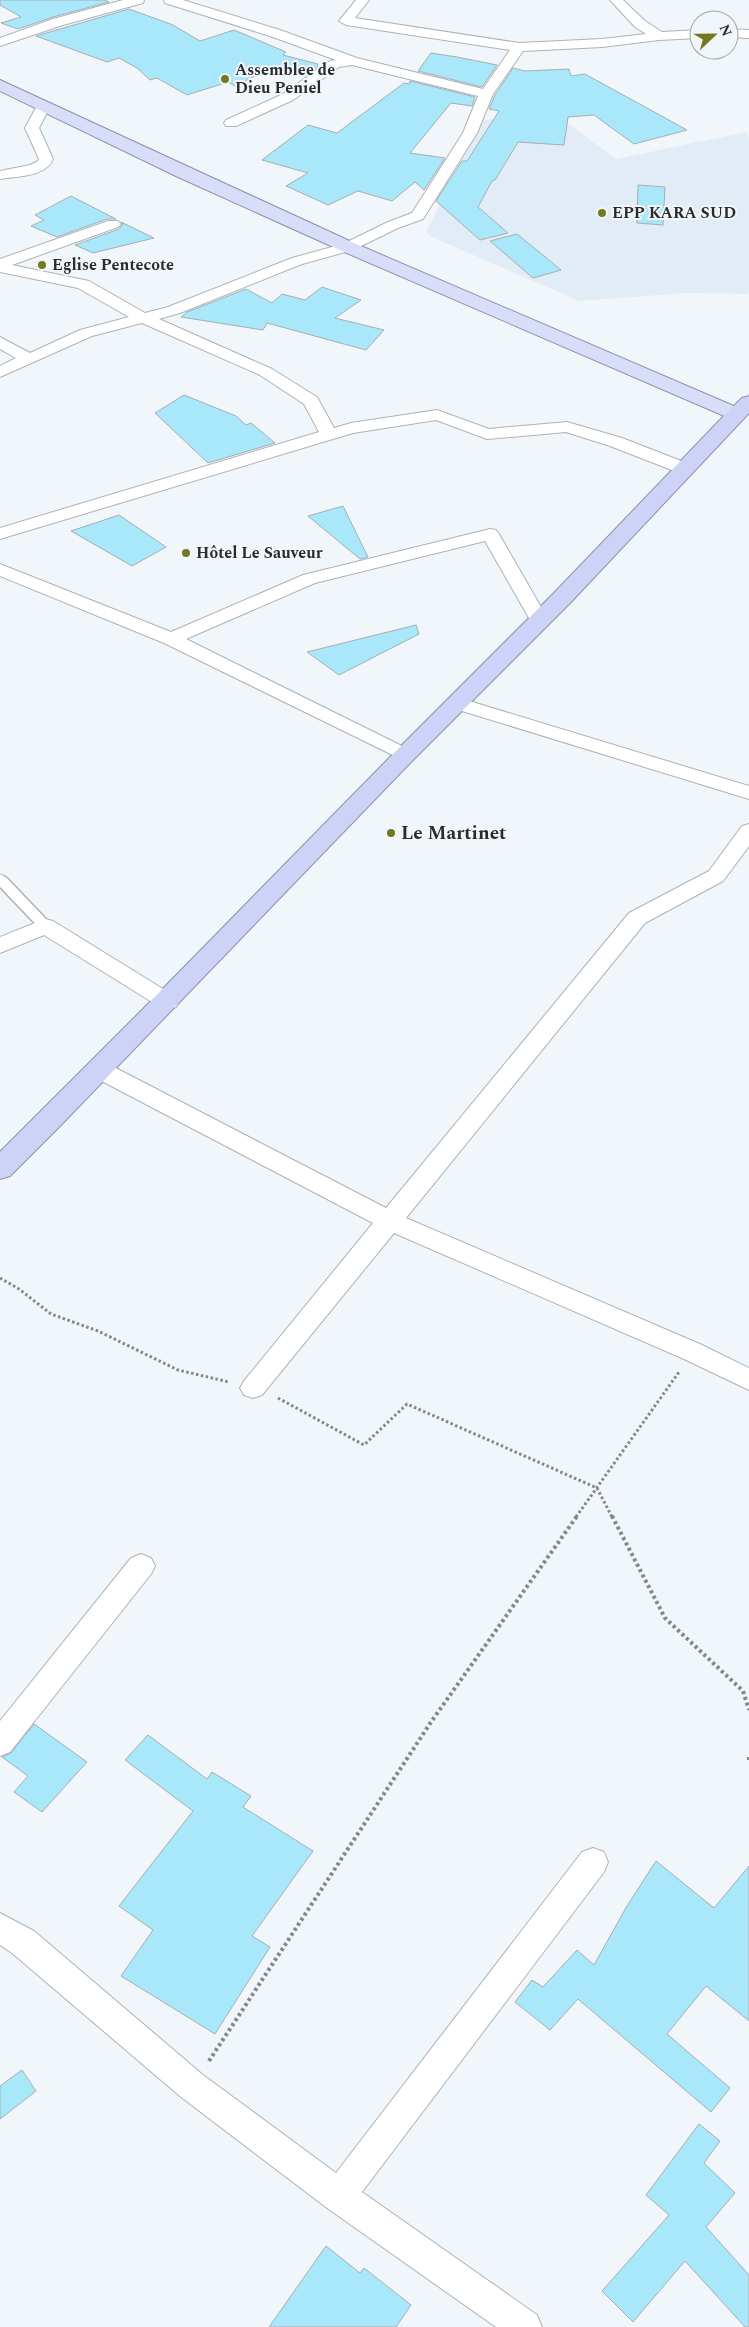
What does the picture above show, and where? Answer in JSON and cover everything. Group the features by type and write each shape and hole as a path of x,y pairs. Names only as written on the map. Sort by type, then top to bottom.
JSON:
{"highway":[{"path":"0,1170 168,1002 456,703 540,621 630,528 683,468 743,408"}],"main road":[{"path":"0,85 184,173 348,247 743,408"}],"street":[{"path":"0,42 58,22 138,0"},
{"path":"170,0 275,33 352,60 486,94"},
{"path":"363,0 346,21 519,47 602,43 689,34"},
{"path":"616,0 640,24 659,36"},
{"path":"0,372 86,334 142,317 174,310 297,262 348,247 393,225 418,216 470,133 486,94 519,47"},
{"path":"231,123 288,97 334,64 352,60"},
{"path":"0,175 34,169 44,164 46,159 32,128 44,105"},
{"path":"0,265 113,224"},
{"path":"0,265 83,284 142,317 266,372 311,401 330,435"},
{"path":"0,342 29,359"},
{"path":"0,534 351,428 437,415 487,434 567,427 616,442 683,468"},
{"path":"172,639 309,579 490,534 540,621"},
{"path":"0,569 172,639 405,755"},
{"path":"456,703 749,793"},
{"path":"252,1388 636,918 716,876 749,831"},
{"path":"0,946 45,926 168,1002"},
{"path":"100,1070 390,1221 693,1352 749,1380"},
{"path":"0,1743 141,1566"},
{"path":"340,2196 593,1862"},
{"path":"0,1928 24,1942 192,2086 340,2196 525,2327"}],"lane":[{"path":"0,880 45,926"}],"path":[{"path":"0,1278 19,1289 51,1314 98,1331 178,1370 252,1388 282,1400 364,1445 407,1404 597,1488 665,1618 743,1691 749,1710"},
{"path":"192,2086 431,1722 693,1352"}],"shaded area":[{"name":"EPP KARA SUD","path":"490,119 567,123 616,159 747,132 749,140 749,291 747,294 686,293 579,301 432,237 426,232 481,122"}],"building":[{"path":"0,0 104,0 109,2 53,17 18,29 1,23 21,17 0,5"},
{"path":"129,9 173,25 200,41 234,30 286,52 283,55 318,64 317,68 305,76 263,72 235,86 228,82 187,95 157,78 150,80 137,68 119,58 107,62 36,36"},
{"path":"431,53 497,65 482,87 418,71"},
{"path":"513,68 525,71 569,69 571,76 585,74 687,130 634,144 594,115 568,117 564,145 518,142 495,180 492,181 478,207 508,233 480,240 436,201 462,161 467,161 499,111 489,109 495,95"},
{"path":"410,81 475,97 472,106 451,103 410,153 445,158 424,190 415,182 392,201 358,191 328,205 286,186 308,173 262,160 308,125 337,133 404,83 409,84"},
{"path":"638,185 665,187 663,225 637,223"},
{"path":"71,196 116,219 107,219 57,237 31,226 44,220 35,215"},
{"path":"121,222 154,238 93,253 75,245 119,229 123,224"},
{"path":"517,234 561,270 533,278 490,241"},
{"path":"322,287 361,300 335,318 384,330 366,350 267,323 263,330 181,317 187,312 246,289 272,303 282,294 305,300"},
{"path":"184,395 236,416 246,425 251,423 275,443 208,463 155,413"},
{"path":"343,506 368,557 360,559 308,516"},
{"path":"119,515 166,547 132,566 71,531"},
{"path":"416,625 419,634 339,675 307,652"},
{"path":"34,1724 87,1762 42,1812 14,1792 28,1776 2,1757 11,1753"},
{"path":"148,1735 207,1779 212,1772 251,1796 243,1807 313,1851 252,1936 270,1947 215,2034 121,1976 153,1930 119,1906 193,1811 125,1760"},
{"path":"656,1861 714,1908 749,1866 749,2021 706,1986 667,2034 730,2088 711,2112 578,1999 550,2030 515,2002 532,1980 543,1987 577,1950 594,1965 627,1906"},
{"path":"22,2070 36,2091 0,2119 0,2086"},
{"path":"699,2124 720,2141 704,2163 735,2193 706,2227 749,2275 749,2327 745,2327 685,2261 633,2322 602,2291 669,2215 646,2195"},
{"path":"326,2246 360,2273 364,2268 411,2305 396,2327 269,2327"}],"place":[{"name":"Assemblee de Dieu Peniel","path":"225,79"},
{"name":"EPP KARA SUD","path":"602,213"},
{"name":"Eglise Pentecote","path":"42,265"},
{"name":"Hôtel Le Sauveur","path":"186,553"},
{"name":"Le Martinet","path":"391,833"}]}
